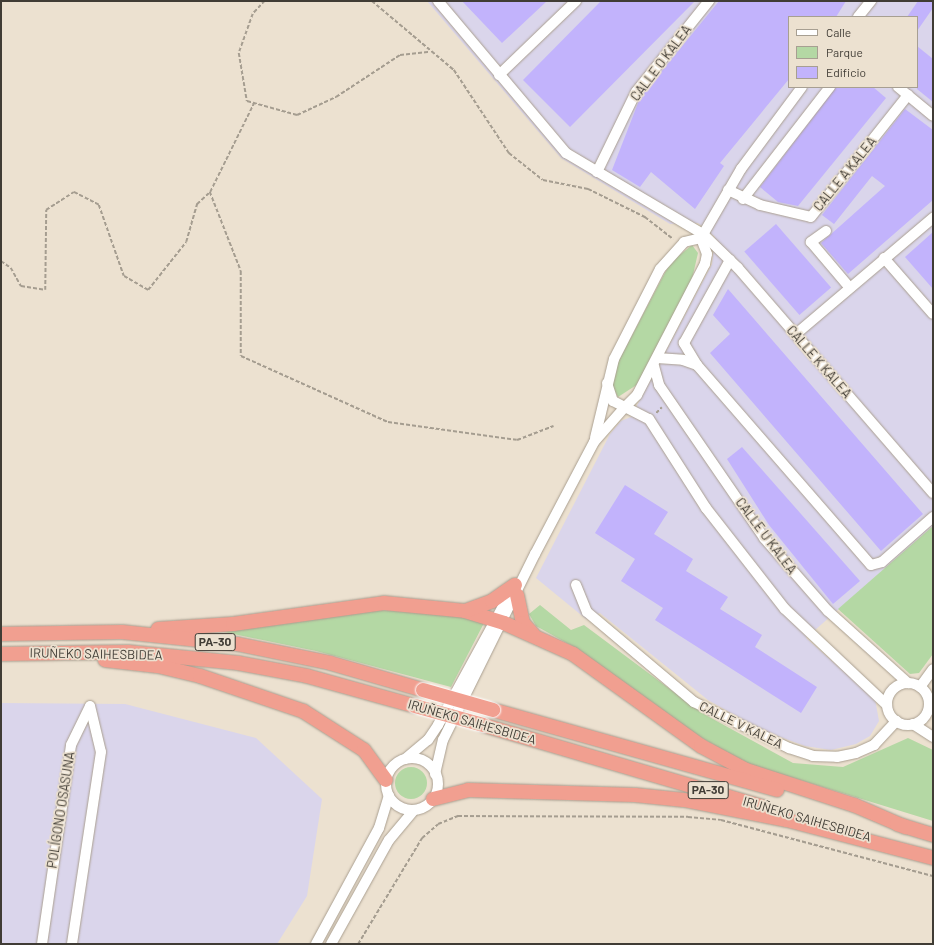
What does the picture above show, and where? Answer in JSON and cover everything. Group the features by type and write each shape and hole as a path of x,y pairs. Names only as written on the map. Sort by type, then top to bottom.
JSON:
{"highway":[{"path":"465,611 516,590 523,623 534,635"},
{"path":"122,632 233,624 384,603 465,611 534,635 573,654 670,725 746,770 854,805 905,827"},
{"name":"IRUÑEKO SAIHESBIDEA","path":"1,634 122,632 237,644 330,663 933,835"},
{"name":"IRUÑEKO SAIHESBIDEA","path":"1,654 128,652 214,660 307,676 483,725 933,855"},
{"path":"1,662 123,661 227,684 303,711 343,735 364,750 386,780"},
{"path":"433,799 468,790 635,795 684,800 787,820 933,858"}],"street":[{"path":"316,944 379,828 389,795 386,780 393,766 405,759 428,740 438,725 495,621 516,590 594,442 625,407 655,362 705,264 707,254 702,236 566,153 438,1"},
{"path":"499,75 576,1"},
{"name":"CALLE O KALEA","path":"597,172 636,92 709,1"},
{"path":"859,16 872,1"},
{"path":"594,442 606,381 660,269 681,245 692,238 702,236 728,190 768,130 801,88"},
{"path":"743,199 829,88"},
{"path":"899,88 933,116"},
{"name":"CALLE A KALEA","path":"728,190 743,199 810,217 908,95"},
{"path":"796,334 933,218"},
{"path":"826,230 811,242 850,288"},
{"name":"CALLE K KALEA","path":"702,236 730,260 933,493"},
{"path":"884,258 933,314"},
{"path":"730,260 684,343 697,366 871,565 882,562 933,517"},
{"path":"655,362 683,360 697,366"},
{"name":"CALLE U KALEA","path":"655,362 659,385 764,538 797,577 852,635 908,683"},
{"path":"606,381 613,400 649,419 706,508 757,576 812,637 887,705 896,721 913,724 933,736"},
{"name":"CALLE V KALEA","path":"576,585 587,612 694,702 788,748 813,756 837,757 856,753 874,745 896,721"},
{"path":"332,944 389,840 414,810 433,799 437,791 435,774 443,740 470,687 495,621"},
{"path":"920,687 933,669"},
{"path":"887,705 889,695 896,686 908,683 920,687 930,699 925,715 913,724"},
{"name":"POLÍGONO OSASUNA","path":"42,944 71,745 90,706 101,752 72,944"},
{"path":"405,759 426,762 435,774"},
{"path":"389,795 399,807 414,810"}],"path":[{"path":"265,1 253,14 238,53 247,101 297,115 336,97 400,54 430,52"},
{"path":"372,1 430,52 454,70 509,153 543,180 588,189 644,217 681,245"},
{"path":"1,261 11,268 21,286 45,290 46,210 74,192 99,205 124,276 148,290 186,242 197,204 210,192 254,103"},
{"path":"210,192 241,271 241,356 388,422 517,440 553,426"},
{"path":"649,419 670,400"},
{"path":"358,944 422,838 438,824 458,816 688,817 721,820 933,876"}],"shaded area":[{"path":"427,1 933,1 933,526 806,638 875,699 879,721 870,736 856,744 831,750 805,746 761,730 708,700 600,613 586,619 536,578 610,434 621,421 631,417 712,264 715,237 698,223 670,224 561,158"},
{"path":"1,703 125,704 256,738 322,799 307,896 277,944 1,944"}],"green space":[{"path":"692,245 698,253 692,279 638,384 618,397 612,386 618,362 670,263"},
{"path":"933,526 933,654 919,673 910,674 838,609"},
{"path":"540,605 571,630 584,625 702,713 793,763 843,767 908,738 933,750 933,821 745,763 690,731 574,647 536,626 529,614"},
{"path":"378,610 457,615 484,623 451,687 316,651 219,631"},
{"path":"411,767 417,768 424,774 427,783 426,789 420,796 411,799 405,798 398,792 395,783 396,777 402,770"}],"building":[{"path":"462,1 547,1 502,43"},
{"path":"601,1 695,1 570,127 523,80"},
{"path":"719,1 846,1 837,16 788,16 788,80 720,163 724,166 695,209 651,172 640,187 612,170 640,98"},
{"path":"918,1 933,1 933,8 918,30 918,16 908,16"},
{"path":"918,47 933,59 933,102 917,89"},
{"path":"835,88 874,88 886,98 798,206 778,202 760,187"},
{"path":"905,109 933,130 933,200 848,274 821,243 885,186 872,176 834,224 822,215"},
{"path":"776,224 831,287 799,315 744,252"},
{"path":"933,232 933,289 905,257"},
{"path":"728,289 923,514 881,551 710,353 730,334 713,315"},
{"path":"742,447 860,581 833,604 769,525 727,459"},
{"path":"625,485 668,512 654,534 693,559 686,571 728,597 720,609 762,635 755,647 817,687 801,713 655,620 663,608 621,581 635,559 595,533"}]}
